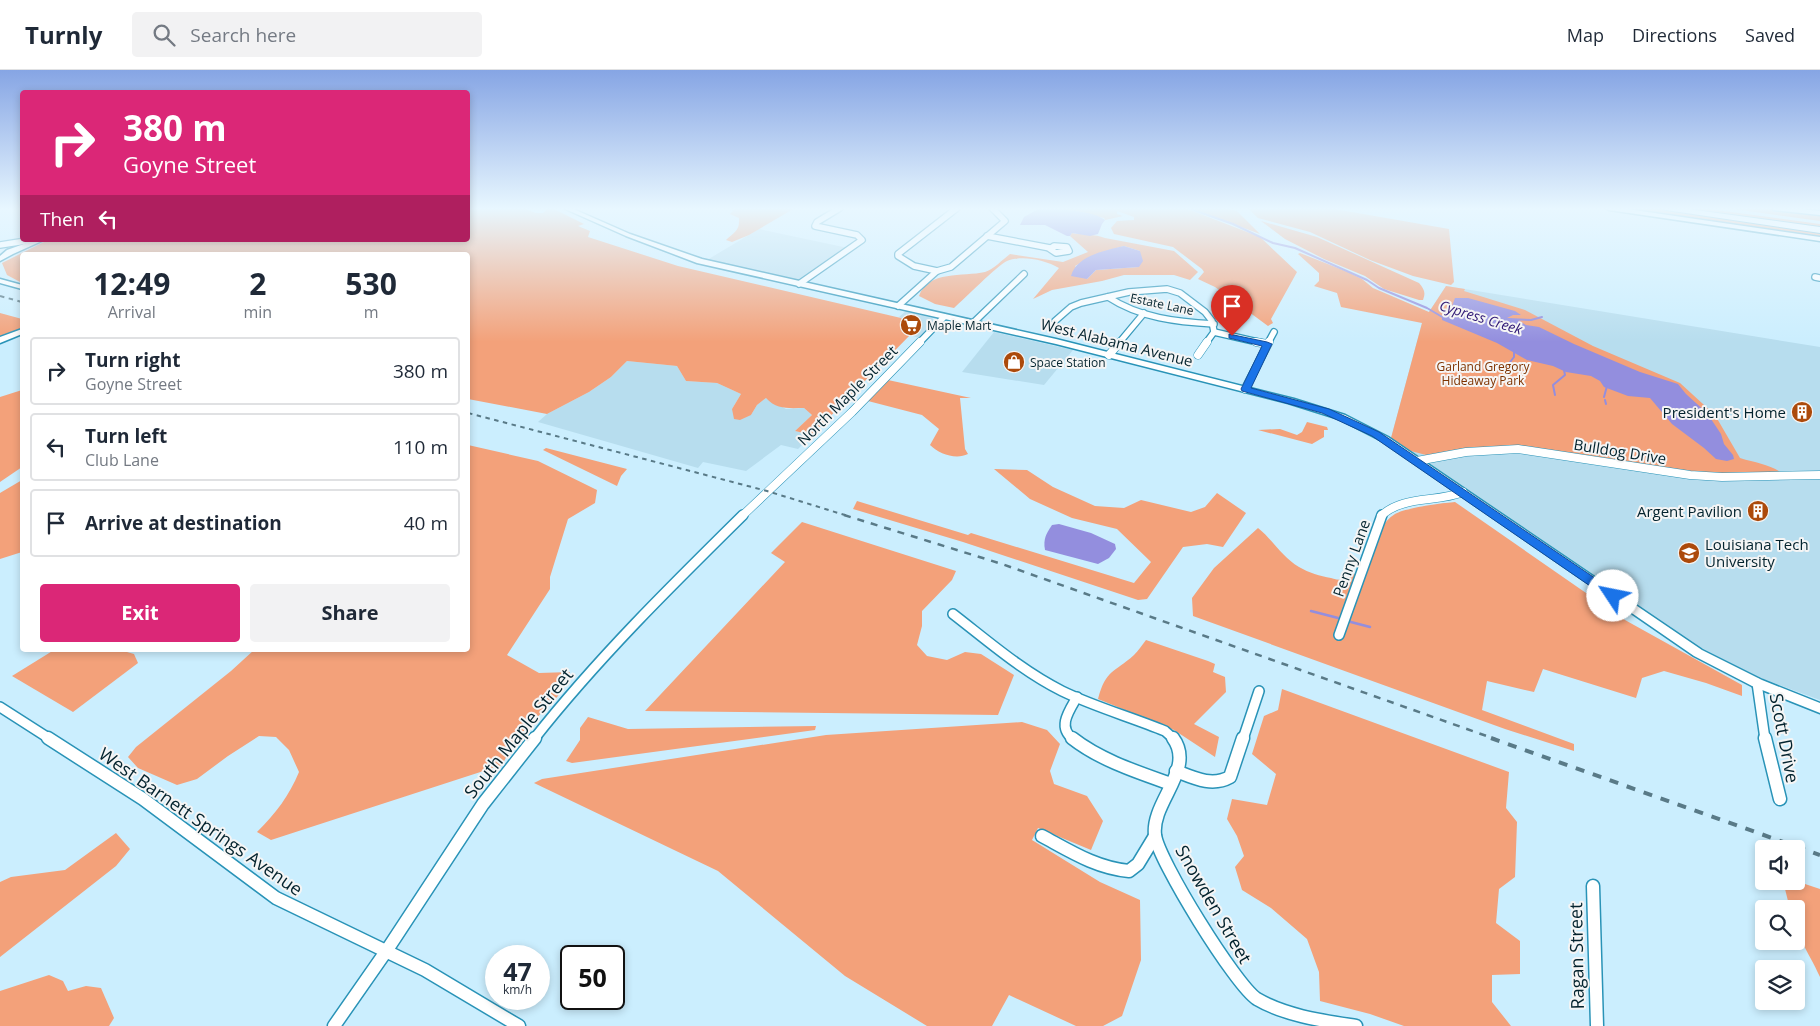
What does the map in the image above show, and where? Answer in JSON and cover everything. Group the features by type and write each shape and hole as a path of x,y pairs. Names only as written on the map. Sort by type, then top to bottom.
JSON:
{"main road":[{"name":"West Alabama Avenue","path":"676,253 799,284 1109,355 1303,404 1342,417 1376,434 1418,461 1676,639 1717,664 1757,683 1820,708"},
{"path":"0,281 20,286"},
{"path":"0,340 20,332"}],"street":[{"path":"799,284 844,253"},
{"path":"900,253 898,256 914,266 938,271"},
{"path":"898,306 938,271 951,267 968,253"},
{"path":"972,323 1024,274"},
{"path":"1055,321 1075,305 1155,288 1173,290 1207,313 1214,324 1214,332 1198,355"},
{"name":"Estate Lane","path":"1108,297 1124,308 1180,321 1214,324"},
{"path":"1109,355 1144,313"},
{"name":"North Maple Street","path":"767,491 852,412 944,317"},
{"path":"1214,332 1267,344"},
{"path":"1245,389 1274,332"},
{"name":"Bulldog Drive","path":"1418,461 1466,452 1518,449 1690,475 1722,477 1820,475"},
{"name":"South Maple Street","path":"334,1026 387,950 483,804 551,716 618,640 767,491"},
{"name":"Penny Lane","path":"1339,635 1359,571 1366,561 1385,512 1389,508 1401,504 1444,498 1463,492"},
{"path":"953,614 1041,679 1077,697 1134,718 1170,734 1180,748 1180,759 1158,817 1155,836 1129,872 1116,872 1095,864 1042,836"},
{"name":"Scott Drive","path":"1757,683 1771,770 1780,799"},
{"path":"1176,771 1212,782 1224,782 1230,777 1259,691"},
{"path":"1077,697 1065,722 1065,731 1072,740 1106,758 1171,784"},
{"name":"West Barnett Springs Avenue","path":"0,707 143,799 276,898 425,970 519,1026"},
{"name":"Snowden Street","path":"1155,836 1176,882 1249,994 1274,1006 1302,1015 1356,1026"},
{"name":"Ragan Street","path":"1593,886 1597,1026"}],"shaded area":[{"path":"719,253 841,253 798,281 707,260"},
{"name":"Louisiana Tech University","path":"1446,286 1820,347 1820,700 1758,677 1690,642 1391,438 1422,323"},
{"path":"906,311 932,318 935,321 919,338 910,335 912,333 903,328 901,318 899,317"},
{"path":"994,332 1073,350 1044,385 962,372"},
{"path":"627,361 677,366 686,381 717,383 741,394 732,409 751,415 757,405 766,398 786,409 804,408 812,415 795,431 812,435 798,449 781,445 746,471 703,462 698,468 538,422 547,414 589,392 611,377"}],"green space":[{"path":"470,253 636,253 678,266 901,318 906,323 904,328 911,330 912,333 812,435 795,431 812,415 804,408 788,408 774,405 766,398 757,405 751,415 740,420 734,419 732,409 741,394 717,383 686,381 677,366 627,361 611,377 589,392 547,414 470,399"},
{"path":"1086,253 1100,253 1075,266 1087,279 1096,270 1139,267 1140,253 1176,253 1198,272 1190,280 1174,275 1124,275 1052,290 1033,299 1059,268 1040,261 1019,258 1003,264 954,308 935,304 919,296 930,282 938,278 988,271 1010,254 1063,262"},
{"path":"1180,253 1277,253 1297,272 1271,319 1273,323 1268,326 1215,287 1198,279 1204,272"},
{"name":"Garland Gregory Hideaway Park","path":"1300,253 1348,272 1362,279 1373,288 1429,312 1446,286 1465,289 1464,291 1525,310 1593,346 1680,383 1715,415 1740,458 1767,466 1782,473 1697,473 1501,446 1426,455 1411,451 1391,438 1422,323 1341,307 1337,293 1314,286 1319,281 1319,273 1298,254"},
{"path":"1312,253 1352,253 1419,283 1424,291 1423,300 1384,289 1365,276"},
{"path":"1354,253 1451,253 1454,282 1451,285 1413,276"},
{"path":"20,254 20,282 7,275 2,263"},
{"path":"0,313 20,318 20,330 0,338"},
{"path":"888,380 971,398 960,398 965,449 968,454 953,456 943,453 930,445 939,429 922,415 868,401"},
{"path":"20,391 20,468 0,482 0,397"},
{"path":"1307,422 1327,427 1328,430 1324,430 1324,437 1312,444 1258,430 1280,429 1297,435 1302,432"},
{"path":"470,445 538,461 597,490 595,503 568,519 550,577 550,589 507,655 539,673 570,672 558,696 516,739 502,765 271,840 257,832 281,804 299,772 289,750 276,737 259,736 197,779 177,785 138,768 128,757 136,747 252,652 470,652"},
{"path":"546,448 627,469 621,476 617,486 543,450"},
{"path":"994,469 1027,470 1053,487 1095,506 1124,508 1141,500 1191,512 1205,507 1217,493 1246,513 1223,547 1207,544 1183,547 1147,599 1138,600 963,542 853,509 857,501 968,535 971,533 1134,583 1151,562 1117,529 1072,518 1030,499"},
{"path":"20,481 20,553 0,559 0,493"},
{"path":"1455,502 1625,620 1742,685 1742,696 1664,671 1642,678 1636,698 1543,669 1534,692 1487,681 1482,710 1574,744 1574,751 1505,729 1193,616 1192,598 1214,568 1258,528 1299,567 1315,574 1342,580 1351,577 1358,570 1380,530 1395,514 1415,508"},
{"path":"802,522 956,571 952,580 922,611 922,626 917,645 927,656 947,660 965,652 981,654 1014,675 998,715 645,711 785,562 771,553"},
{"path":"1146,640 1215,664 1213,672 1225,677 1226,692 1194,724 1219,737 1215,757 1174,730 1098,699 1104,682 1112,672 1134,655"},
{"path":"51,652 127,652 134,654 138,663 73,712 12,676"},
{"path":"1282,689 1509,772 1506,808 1517,822 1515,877 1499,889 1496,923 1520,941 1520,974 1492,975 1492,1002 1511,1026 1404,1026 1370,1014 1320,1001 1319,972 1307,939 1271,908 1242,890 1235,867 1244,856 1237,836 1227,819 1232,799 1267,805 1276,774 1252,754 1264,716 1278,710"},
{"path":"588,717 628,729 816,726 815,730 572,763 566,761 580,740 580,728"},
{"path":"1022,722 1047,730 1060,744 1050,771 1054,784 1087,796 1103,821 1091,850 1038,828 1032,840 1100,882 1140,900 1141,960 1122,1016 1103,1026 1076,1026 1009,995 992,1026 927,1026 845,976 718,871 534,783 542,779 826,735"},
{"path":"116,833 130,849 116,866 0,957 0,882 11,877 65,870"},
{"path":"1805,884 1820,889 1820,977 1805,946 1805,900 1788,900 1785,890 1805,890"},
{"path":"49,975 63,981 68,991 86,986 101,988 114,1018 109,1026 0,1026 0,991"}],"water":[{"path":"1099,253 1140,253 1143,261 1139,267 1096,270 1087,279 1071,276 1079,263"},
{"path":"1455,298 1468,298 1515,311 1521,315 1513,315 1507,318 1518,320 1526,325 1539,327 1640,372 1678,384 1707,413 1734,459 1727,461 1716,459 1672,424 1650,398 1628,396 1604,387 1600,381 1591,376 1566,372 1553,366 1527,360 1497,343 1442,320 1442,316 1448,317"},
{"path":"1059,524 1091,533 1115,544 1116,549 1109,558 1098,564 1045,550 1044,546 1048,531 1052,525"}],"waterway":[{"name":"Cypress Creek","path":"1305,253 1367,280 1379,288 1427,308 1444,318"},
{"path":"1507,319 1531,320 1542,317"},
{"path":"1507,366 1514,357 1514,350"},
{"path":"1555,395 1553,385 1565,375 1564,370"},
{"path":"1604,397 1607,386"},
{"path":"1605,400 1606,404"},
{"path":"1311,611 1342,619"},
{"path":"1347,621 1370,627"}],"railway":[{"path":"0,296 20,301"},
{"path":"470,414 767,491 848,516"},
{"path":"844,515 1002,564 1495,739"},
{"path":"1491,738 1820,855"}],"place":[{"name":"Maple Mart","path":"911,325"},
{"name":"Space Station","path":"1014,362"},
{"name":"President's Home","path":"1802,412"},
{"name":"Argent Pavilion","path":"1758,511"},
{"name":"Louisiana Tech University","path":"1689,553"}],"route":[{"path":"1232,336 1267,344 1245,389 1326,411 1355,423 1385,439 1613,596"}]}
